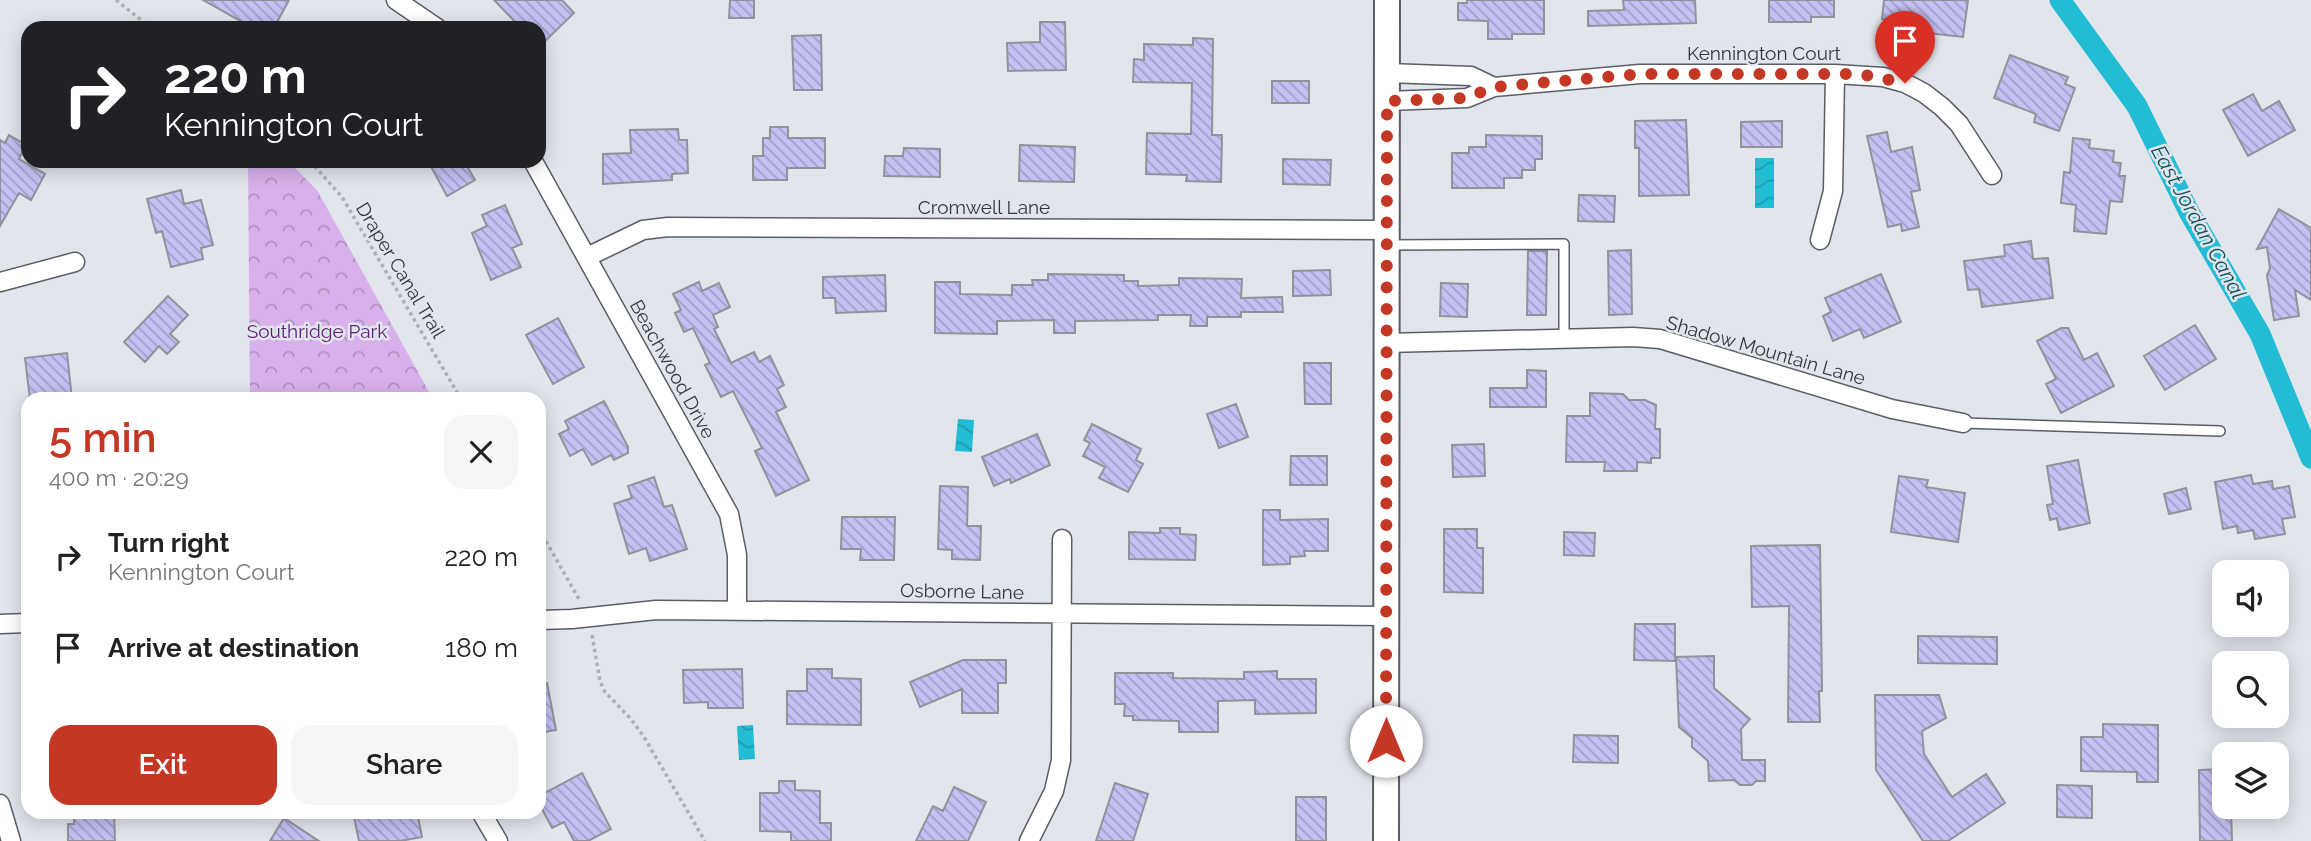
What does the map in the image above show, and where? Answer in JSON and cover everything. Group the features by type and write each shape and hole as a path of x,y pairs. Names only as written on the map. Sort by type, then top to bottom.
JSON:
{"main road":[{"path":"1386,841 1387,0"}],"street":[{"path":"396,0 427,21"},
{"name":"Kennington Court","path":"1387,73 1471,76 1494,87"},
{"name":"Kennington Court","path":"1387,101 1467,98 1494,87 1640,74 1835,74 1883,77 1905,83 1924,93 1959,124 1992,175"},
{"path":"1820,240 1833,191 1835,74"},
{"name":"Beachwood Drive","path":"537,168 729,514 737,555 737,610"},
{"name":"Cromwell Lane","path":"587,257 643,230 668,227 1387,237"},
{"path":"0,282 75,262"},
{"name":"Shadow Mountain Lane","path":"1386,343 1633,337 1660,339 1892,409 1964,423"},
{"path":"1028,841 1054,791 1061,760 1062,539"},
{"name":"Osborne Lane","path":"546,620 656,610 1386,616"},
{"path":"0,624 21,623"},
{"path":"0,804 11,841"},
{"path":"485,819 498,841"}],"lane":[{"path":"1387,237 1564,244 1564,339"},
{"path":"1964,423 2220,430"}],"path":[{"path":"116,0 142,21"},
{"name":"Draper Canal Trail","path":"316,168 342,197 457,392"},
{"path":"546,540 575,591 586,618 593,639 600,681 605,692 644,737 705,841"}],"green space":[{"name":"Southridge Park","path":"248,168 295,168 317,190 429,392 250,392"}],"water":[{"path":"1755,158 1774,158 1774,208 1755,208"},
{"path":"958,419 974,420 972,452 955,451"},
{"path":"753,725 755,759 739,760 737,726"}],"building":[{"path":"203,0 289,0 278,21 240,21"},
{"path":"494,0 562,0 574,13 546,40 546,21 514,21"},
{"path":"730,0 754,0 754,18 729,18"},
{"path":"1467,0 1544,0 1544,34 1512,34 1512,39 1488,39 1488,21 1458,20 1458,3 1467,3"},
{"path":"1623,0 1695,0 1696,23 1588,26 1588,11 1624,10"},
{"path":"1769,0 1834,0 1834,17 1811,17 1811,22 1769,22"},
{"path":"1884,0 1968,0 1963,37 1910,31 1911,23 1882,19"},
{"path":"1040,22 1065,22 1066,70 1008,71 1007,43 1040,42"},
{"path":"821,35 822,90 794,90 792,36"},
{"path":"1193,38 1213,39 1212,135 1222,135 1221,182 1186,181 1187,175 1146,174 1147,133 1191,134 1192,83 1133,82 1134,59 1144,60 1144,44 1193,45"},
{"path":"2010,55 2068,77 2065,84 2075,88 2059,131 2034,122 2036,114 1994,98"},
{"path":"1272,81 1309,81 1309,103 1272,103"},
{"path":"2253,94 2262,111 2279,101 2295,130 2248,156 2223,110"},
{"path":"1686,120 1689,195 1639,196 1639,148 1635,148 1635,121"},
{"path":"1782,121 1782,147 1741,147 1741,122"},
{"path":"770,127 788,127 788,138 825,138 825,168 787,168 787,180 753,180 753,156 763,156 763,138 770,138"},
{"path":"678,129 679,140 687,140 688,173 672,174 672,180 603,184 603,154 631,153 630,130"},
{"path":"1887,132 1891,152 1912,147 1920,190 1911,192 1919,227 1902,231 1901,224 1888,227 1867,136"},
{"path":"9,135 21,142 21,168 35,168 45,174 31,200 19,193 0,226 0,140 5,143"},
{"path":"1486,135 1542,136 1542,159 1535,159 1535,170 1522,170 1522,178 1504,178 1504,188 1452,188 1452,153 1469,153 1469,147 1486,147"},
{"path":"2073,138 2090,140 2089,148 2114,151 2113,162 2121,163 2119,176 2125,176 2122,202 2110,201 2106,234 2074,231 2076,205 2061,203 2064,172 2070,173"},
{"path":"1020,145 1075,147 1074,182 1019,181"},
{"path":"904,148 940,149 940,177 884,176 885,156 903,156"},
{"path":"1283,159 1331,160 1330,185 1283,184"},
{"path":"432,168 468,168 475,180 447,196"},
{"path":"181,190 184,204 201,200 213,245 201,248 203,259 171,267 162,231 156,233 147,199"},
{"path":"1579,195 1615,196 1614,222 1578,221"},
{"path":"505,205 522,244 512,248 521,267 491,280 472,233 487,226 482,215"},
{"path":"2279,209 2311,228 2311,300 2295,290 2299,316 2274,320 2267,275 2270,269 2267,247 2257,249"},
{"path":"2031,241 2033,259 2048,258 2053,298 1982,307 1979,289 1968,290 1964,261 2005,256 2004,245"},
{"path":"1631,250 1632,314 1609,315 1608,251"},
{"path":"1528,251 1547,251 1546,315 1527,315"},
{"path":"1330,270 1331,295 1293,296 1293,271"},
{"path":"1048,274 1124,275 1124,281 1138,281 1138,286 1179,285 1179,278 1242,279 1241,298 1282,297 1283,312 1241,312 1241,317 1207,317 1207,326 1190,326 1191,315 1158,315 1158,320 1075,321 1075,333 1054,333 1054,320 997,321 997,334 935,333 935,282 960,282 960,294 1012,295 1012,285 1033,285 1032,280 1048,280"},
{"path":"1881,274 1901,322 1864,338 1860,329 1833,341 1823,316 1831,312 1825,298"},
{"path":"885,275 886,311 836,313 835,298 823,298 823,277"},
{"path":"699,282 702,291 719,283 730,307 713,315 718,327 714,329 731,363 754,352 759,362 770,356 784,385 777,389 786,407 776,412 809,480 776,496 755,451 762,448 733,391 721,397 705,365 710,363 693,328 684,332 675,313 681,310 673,294"},
{"path":"1441,283 1468,284 1467,317 1440,316"},
{"path":"168,296 188,315 170,334 179,342 167,354 159,346 145,362 124,342"},
{"path":"558,318 584,367 553,384 526,335"},
{"path":"2195,325 2216,359 2165,390 2144,356"},
{"path":"2061,328 2068,328 2084,360 2097,353 2114,386 2061,413 2046,384 2056,379 2037,341"},
{"path":"67,353 71,392 29,392 25,358"},
{"path":"1304,363 1331,363 1331,404 1305,404"},
{"path":"1527,370 1546,371 1546,407 1490,407 1490,388 1527,388"},
{"path":"1590,393 1623,394 1629,400 1645,400 1656,405 1655,429 1660,429 1660,458 1651,458 1651,463 1637,462 1637,471 1604,471 1605,462 1566,462 1567,416 1590,416"},
{"path":"604,401 628,447 628,453 614,460 611,455 592,465 583,449 570,456 559,434 569,429 565,421"},
{"path":"1236,404 1248,437 1219,448 1207,414"},
{"path":"1092,424 1141,449 1136,460 1143,464 1128,492 1099,478 1105,467 1083,456 1090,443 1084,440"},
{"path":"1037,434 1050,465 1011,483 1010,479 994,486 982,457"},
{"path":"1484,444 1485,476 1453,477 1452,445"},
{"path":"1291,456 1327,456 1327,485 1290,485"},
{"path":"2078,460 2090,523 2059,530 2057,518 2050,520 2047,505 2053,504 2047,466"},
{"path":"2251,475 2253,484 2272,481 2273,489 2289,486 2295,517 2282,519 2285,534 2255,539 2253,530 2238,533 2237,526 2223,529 2215,482"},
{"path":"1899,476 1928,480 1926,487 1965,493 1958,542 1891,532"},
{"path":"654,477 664,507 672,505 687,549 650,561 646,548 629,554 614,504 632,498 628,486"},
{"path":"940,486 968,487 967,526 981,526 980,560 952,559 952,550 938,549"},
{"path":"2186,488 2191,509 2169,514 2164,494"},
{"path":"1263,510 1280,510 1280,520 1328,519 1328,551 1304,551 1305,556 1290,557 1290,564 1263,565"},
{"path":"842,517 895,517 894,560 860,560 861,549 841,549"},
{"path":"1160,528 1180,528 1180,534 1196,535 1195,560 1129,559 1129,532 1160,533"},
{"path":"1444,529 1477,529 1477,548 1483,548 1483,593 1444,592"},
{"path":"1564,532 1595,533 1594,556 1564,555"},
{"path":"1820,545 1820,722 1788,722 1789,606 1752,607 1751,546"},
{"path":"1635,624 1675,624 1675,661 1634,660"},
{"path":"1918,636 1997,637 1997,664 1918,663"},
{"path":"1714,656 1714,688 1750,719 1741,729 1742,760 1765,760 1765,781 1740,785 1734,780 1709,781 1708,761 1692,747 1692,738 1679,727 1676,657"},
{"path":"963,660 1006,660 1006,683 998,683 998,713 962,713 962,689 920,707 910,682"},
{"path":"742,669 743,708 708,708 708,702 684,703 683,670"},
{"path":"807,669 832,669 832,678 861,679 861,725 787,724 787,691 807,691"},
{"path":"1277,671 1277,679 1316,679 1316,713 1255,714 1255,700 1218,701 1218,732 1179,732 1179,721 1133,720 1133,716 1124,716 1125,704 1115,704 1115,673 1173,673 1173,678 1244,679 1244,672"},
{"path":"546,683 556,730 546,732"},
{"path":"1875,695 1939,695 1946,718 1922,731 1924,754 1952,797 1986,774 2005,803 1948,841 1923,841 1876,770"},
{"path":"2103,724 2158,725 2158,782 2137,782 2137,772 2081,771 2081,737 2103,737"},
{"path":"1574,735 1618,736 1618,763 1573,762"},
{"path":"2212,769 2212,819 2231,819 2232,841 2200,841 2199,770"},
{"path":"582,773 611,829 588,841 574,841 564,822 552,828 546,816 546,792"},
{"path":"779,781 795,781 795,790 820,791 820,823 831,823 831,841 791,841 791,832 760,831 760,793 779,793"},
{"path":"1115,783 1148,794 1133,841 1096,841"},
{"path":"2057,785 2092,786 2092,818 2057,817"},
{"path":"954,787 986,802 968,841 916,841 933,806 943,811"},
{"path":"1296,797 1326,797 1326,841 1296,841"},
{"path":"74,819 114,819 115,841 68,841 68,824 74,824"},
{"path":"286,819 319,841 270,841"},
{"path":"354,819 418,819 422,837 400,841 359,841"}],"waterway":[{"name":"East Jordan Canal","path":"2060,0 2137,106 2189,212 2260,334 2311,458"}],"route":[{"path":"1386,741 1387,101 1467,98 1494,87 1640,74 1860,74 1905,83"}]}
